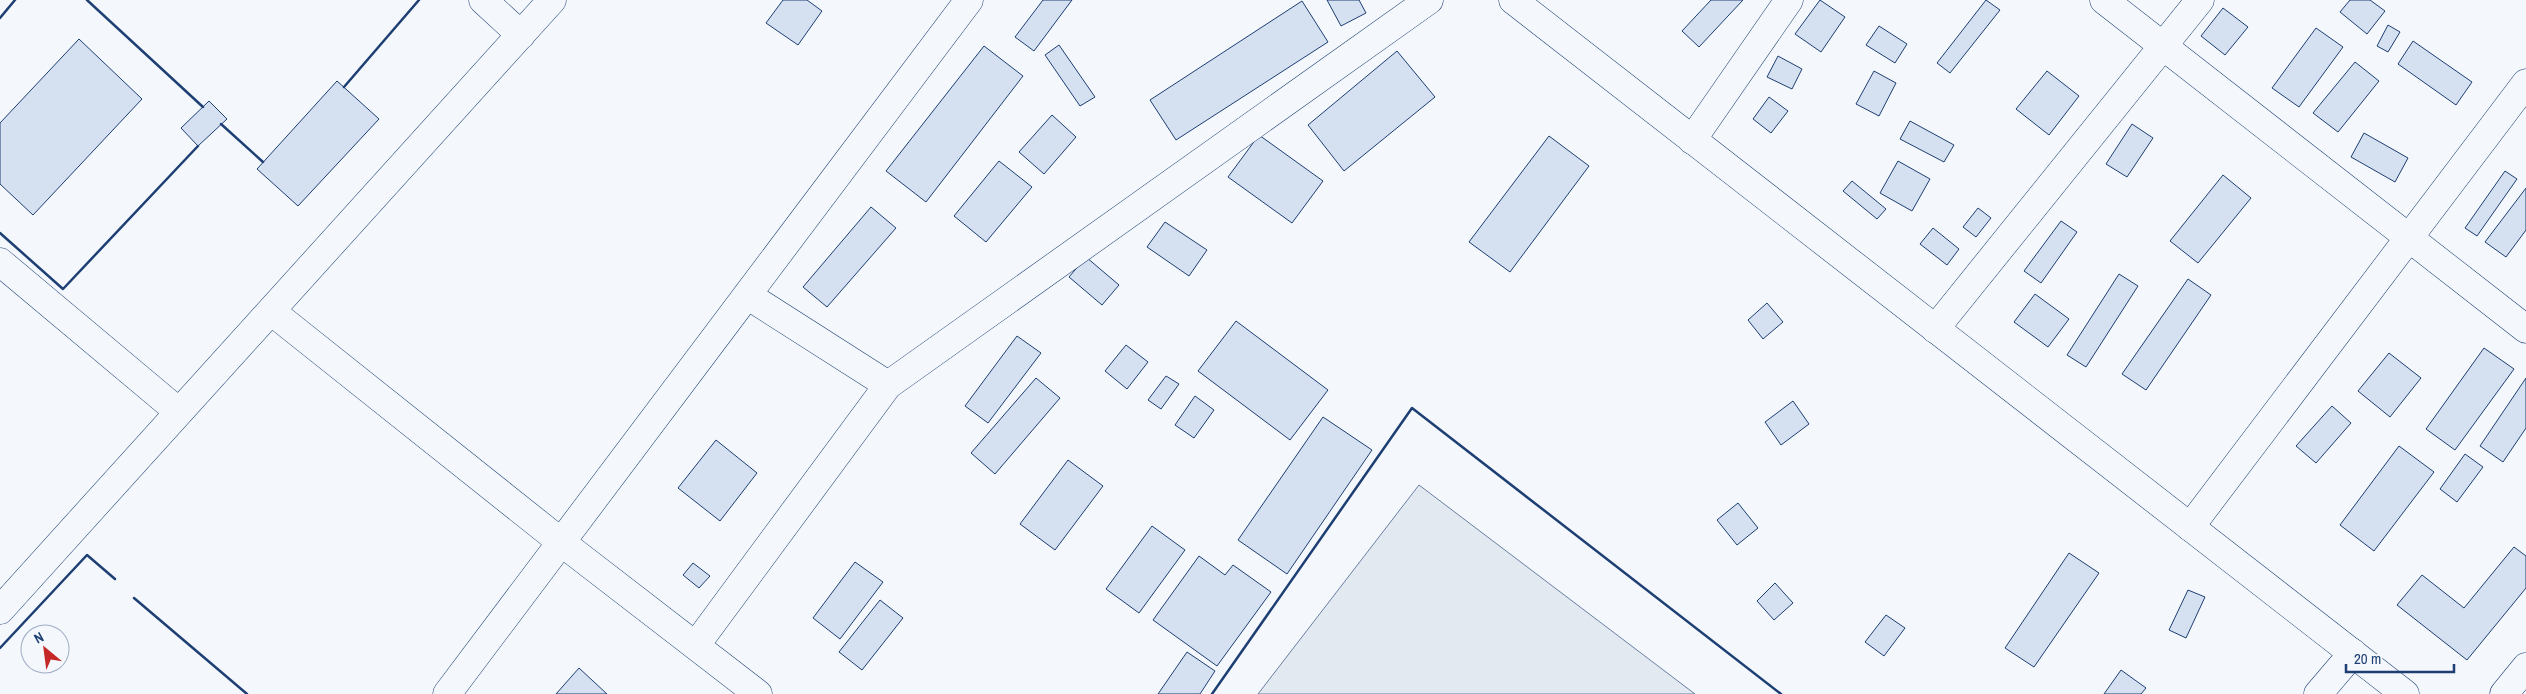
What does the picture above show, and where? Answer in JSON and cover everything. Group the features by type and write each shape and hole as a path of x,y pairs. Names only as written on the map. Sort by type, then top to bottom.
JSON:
{"street":[{"path":"483,0 520,35"},
{"path":"0,610 552,0"},
{"path":"447,694 969,0"},
{"path":"696,645 888,385 1429,0"},
{"path":"1513,0 2405,694"},
{"path":"1692,140 1789,0"},
{"path":"2104,0 2526,329"},
{"path":"1935,329 2200,0"},
{"path":"2190,527 2526,83"},
{"path":"0,262 180,412"},
{"path":"747,295 888,385"},
{"path":"271,311 561,542 758,694"},
{"path":"2318,694 2352,653"},
{"path":"2504,694 2526,667"}],"shaded area":[{"path":"1419,485 1695,694 1258,694"}],"building":[{"path":"783,0 807,0 822,11 798,45 766,23"},
{"path":"1043,0 1072,0 1034,51 1015,37"},
{"path":"1327,0 1359,0 1366,13 1341,26"},
{"path":"1711,0 1743,0 1699,47 1682,31"},
{"path":"1820,0 1845,17 1821,52 1795,34"},
{"path":"1986,0 2000,10 1950,73 1937,63"},
{"path":"2350,0 2370,0 2385,11 2367,34 2340,12"},
{"path":"1302,1 1328,42 1176,140 1150,100"},
{"path":"2223,8 2248,27 2225,55 2201,36"},
{"path":"2388,25 2400,32 2388,52 2377,46"},
{"path":"1879,26 1907,44 1895,63 1866,45"},
{"path":"2316,28 2343,47 2299,107 2272,88"},
{"path":"79,39 142,99 33,215 0,184 0,123"},
{"path":"2413,41 2472,82 2456,105 2398,64"},
{"path":"1059,45 1095,97 1080,106 1045,55"},
{"path":"984,46 1023,76 926,202 886,171"},
{"path":"1397,51 1435,97 1344,171 1308,125"},
{"path":"1778,56 1802,69 1792,89 1767,77"},
{"path":"2355,62 2379,81 2338,132 2313,113"},
{"path":"1874,71 1896,83 1879,116 1856,104"},
{"path":"2047,71 2079,96 2049,135 2016,109"},
{"path":"337,81 379,119 298,206 257,169"},
{"path":"1769,97 1788,111 1771,133 1753,119"},
{"path":"209,101 227,119 198,146 181,128"},
{"path":"1052,115 1076,137 1044,174 1019,152"},
{"path":"1910,121 1954,145 1944,162 1900,139"},
{"path":"2132,124 2153,138 2127,177 2106,164"},
{"path":"2364,133 2408,158 2395,182 2351,157"},
{"path":"1259,135 1323,181 1292,223 1228,177"},
{"path":"1549,136 1589,166 1510,272 1469,242"},
{"path":"999,161 1032,187 986,242 954,216"},
{"path":"1898,161 1930,179 1912,211 1880,193"},
{"path":"2505,171 2517,179 2477,236 2465,228"},
{"path":"2223,175 2251,198 2198,263 2170,241"},
{"path":"1852,181 1886,209 1877,219 1843,191"},
{"path":"2526,188 2526,230 2506,257 2485,242"},
{"path":"871,207 896,228 827,307 803,287"},
{"path":"1978,208 1991,218 1976,237 1963,227"},
{"path":"2061,221 2077,232 2041,283 2024,271"},
{"path":"1165,222 1207,250 1189,276 1147,247"},
{"path":"1933,228 1959,249 1947,265 1920,244"},
{"path":"1086,257 1119,285 1102,305 1069,277"},
{"path":"2119,274 2138,286 2086,367 2067,355"},
{"path":"2188,279 2211,295 2146,390 2122,374"},
{"path":"2035,294 2069,319 2048,347 2014,322"},
{"path":"1767,303 1783,322 1763,339 1748,320"},
{"path":"1236,321 1328,390 1290,440 1198,371"},
{"path":"1017,336 1041,353 988,423 965,406"},
{"path":"1126,345 1148,362 1127,389 1105,371"},
{"path":"2484,348 2514,369 2455,450 2426,429"},
{"path":"2389,353 2421,378 2390,417 2358,391"},
{"path":"1166,376 1179,384 1161,409 1148,400"},
{"path":"1036,378 1060,398 995,474 971,453"},
{"path":"2526,378 2526,428 2503,462 2480,446"},
{"path":"1195,396 1214,410 1194,438 1175,425"},
{"path":"1793,401 1809,424 1781,445 1765,422"},
{"path":"2332,406 2351,423 2316,463 2296,446"},
{"path":"1323,417 1372,450 1287,574 1238,540"},
{"path":"716,440 757,473 720,521 678,488"},
{"path":"2399,446 2434,472 2374,551 2340,525"},
{"path":"2465,454 2483,467 2457,502 2440,489"},
{"path":"1068,460 1103,486 1055,550 1020,524"},
{"path":"1738,503 1758,528 1737,545 1717,520"},
{"path":"1152,526 1185,550 1139,613 1106,589"},
{"path":"2514,547 2526,556 2526,588 2467,660 2397,605 2422,575 2464,608"},
{"path":"2069,553 2099,573 2034,667 2005,648"},
{"path":"1199,556 1225,575 1233,565 1271,592 1217,666 1153,620"},
{"path":"855,562 883,582 840,639 813,618"},
{"path":"693,563 710,576 699,588 683,575"},
{"path":"1775,583 1793,603 1774,620 1757,601"},
{"path":"2188,590 2205,597 2186,638 2169,630"},
{"path":"880,600 903,618 862,670 839,652"},
{"path":"1886,615 1905,628 1884,656 1865,642"},
{"path":"1187,652 1215,671 1200,694 1158,694"},
{"path":"579,668 607,694 556,694"},
{"path":"2121,670 2146,688 2141,694 2104,694"}],"wall":[{"path":"0,18 15,0"},
{"path":"87,0 203,107"},
{"path":"344,87 419,0"},
{"path":"221,124 263,162"},
{"path":"0,233 63,289 198,146"},
{"path":"1212,694 1412,408 1781,694"},
{"path":"0,648 87,555 115,579"},
{"path":"134,598 247,694"}]}
